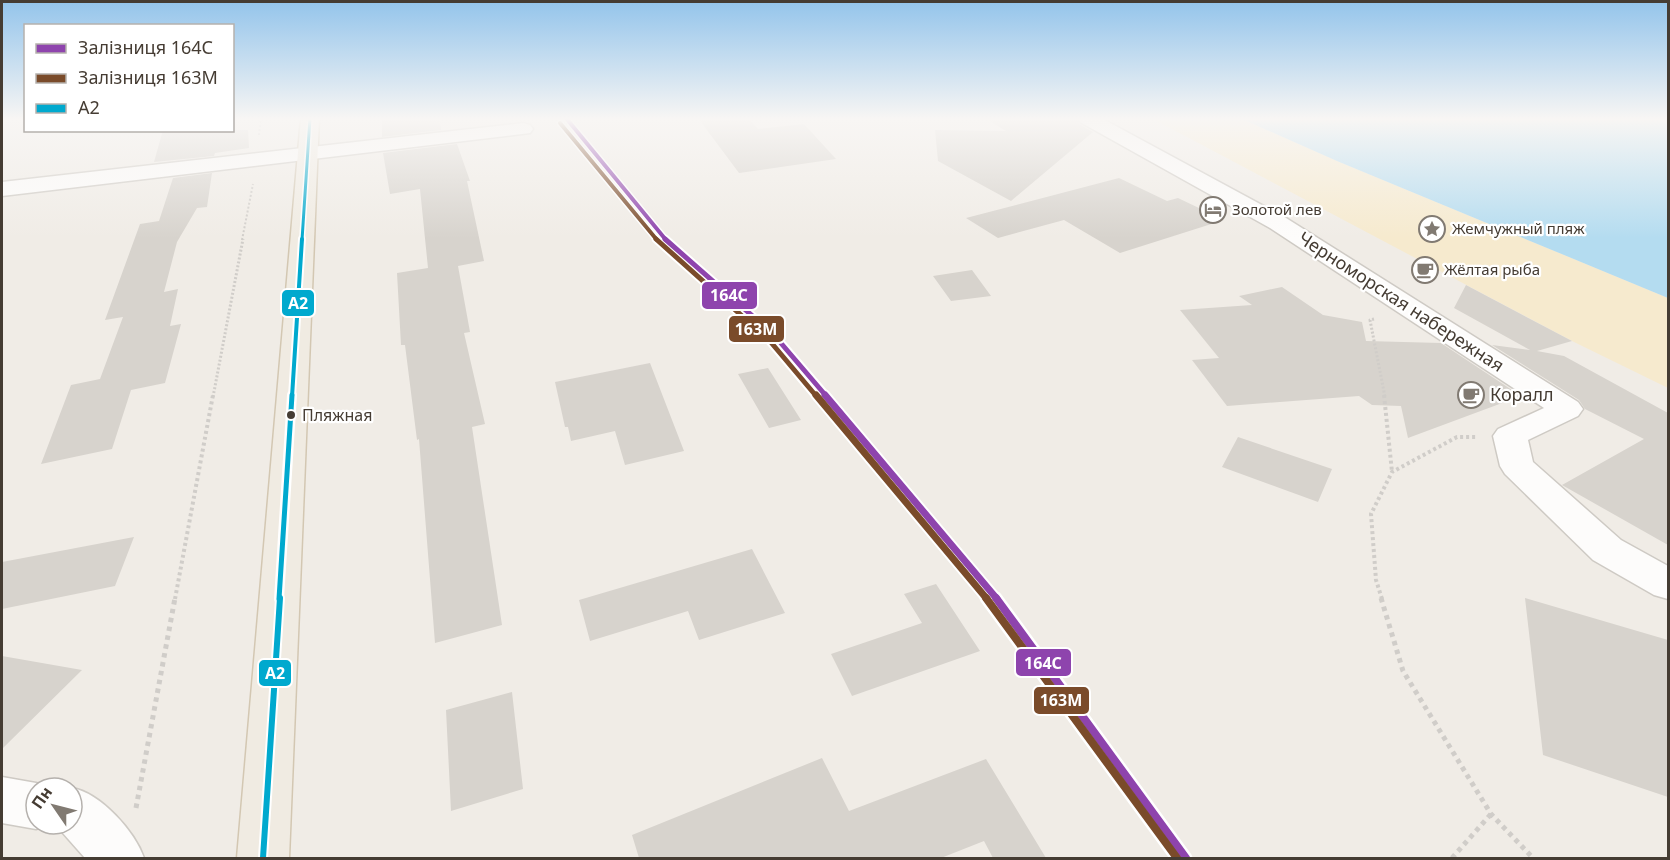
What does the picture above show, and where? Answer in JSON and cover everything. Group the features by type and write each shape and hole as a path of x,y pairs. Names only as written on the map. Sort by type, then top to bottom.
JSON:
{"main road":[{"path":"264,858 308,158"}],"street":[{"path":"2,189 257,158"},
{"name":"Черноморская набережная","path":"1160,158 1278,223 1567,409 1513,451"},
{"path":"1513,451 1607,550 1668,584"},
{"path":"2,800 24,804"},
{"path":"84,820 118,858"}],"path":[{"path":"135,812 258,158"},
{"path":"1412,309 1370,320 1386,404 1392,472 1371,514 1376,580 1403,670 1491,814 1533,858"},
{"path":"1392,472 1457,437 1513,451"},
{"path":"1452,858 1491,814"}],"sand":[{"name":"Жемчужный пляж","path":"1227,158 1331,158 1668,298 1668,388 1574,342"}],"water":[{"path":"1331,158 1668,158 1668,298"}],"building":[{"path":"155,158 193,158 154,162"},
{"path":"384,158 462,158 470,181 467,181 484,261 458,266 470,332 464,333 485,424 472,427 502,625 435,643 419,439 417,440 405,345 401,345 397,273 428,268 420,189 390,194"},
{"path":"728,158 836,159 739,173"},
{"path":"938,158 1062,158 1011,201 938,161"},
{"path":"212,173 207,207 197,208 177,242 164,292 178,289 170,326 181,324 165,383 131,390 112,449 41,464 71,385 100,379 123,317 105,320 140,224 159,221 173,178"},
{"path":"1119,178 1167,201 1178,198 1224,220 1120,253 1064,220 998,238 966,218"},
{"path":"972,270 991,296 951,301 933,276"},
{"path":"1466,285 1572,341 1537,351 1564,356 1668,413 1668,545 1562,485 1644,439 1585,409 1579,400 1492,345 1530,350 1454,308"},
{"path":"1282,287 1323,315 1362,322 1366,341 1441,343 1521,396 1408,438 1401,406 1372,405 1359,396 1227,406 1192,360 1219,358 1180,310 1252,305 1239,296"},
{"path":"650,363 684,451 625,465 615,431 571,441 568,427 565,427 555,382"},
{"path":"768,368 801,420 769,428 738,374"},
{"path":"1238,437 1332,469 1318,502 1222,467"},
{"path":"134,537 115,586 2,609 2,562"},
{"path":"752,549 785,613 699,640 688,611 590,641 579,600"},
{"path":"936,584 980,651 852,696 831,654 922,623 904,594"},
{"path":"1525,598 1668,640 1668,797 1543,755"},
{"path":"2,656 82,670 2,749"},
{"path":"512,692 523,789 451,811 446,710"},
{"path":"822,758 849,811 986,759 1046,858 993,858 984,841 941,858 639,858 632,835"}],"rail line":[{"name":"163М","path":"589,158 663,247 769,340 978,587 1177,858"},
{"name":"164С","path":"599,158 668,242 774,335 984,582 1186,858"}],"transit line":[{"name":"A2","path":"263,858 307,158"}],"place":[{"name":"Золотой лев","path":"1213,210"},
{"name":"Жемчужный пляж","path":"1432,229"},
{"name":"Жёлтая рыба","path":"1425,270"},
{"name":"Коралл","path":"1471,395"},
{"name":"Пляжная","path":"291,415"}]}
